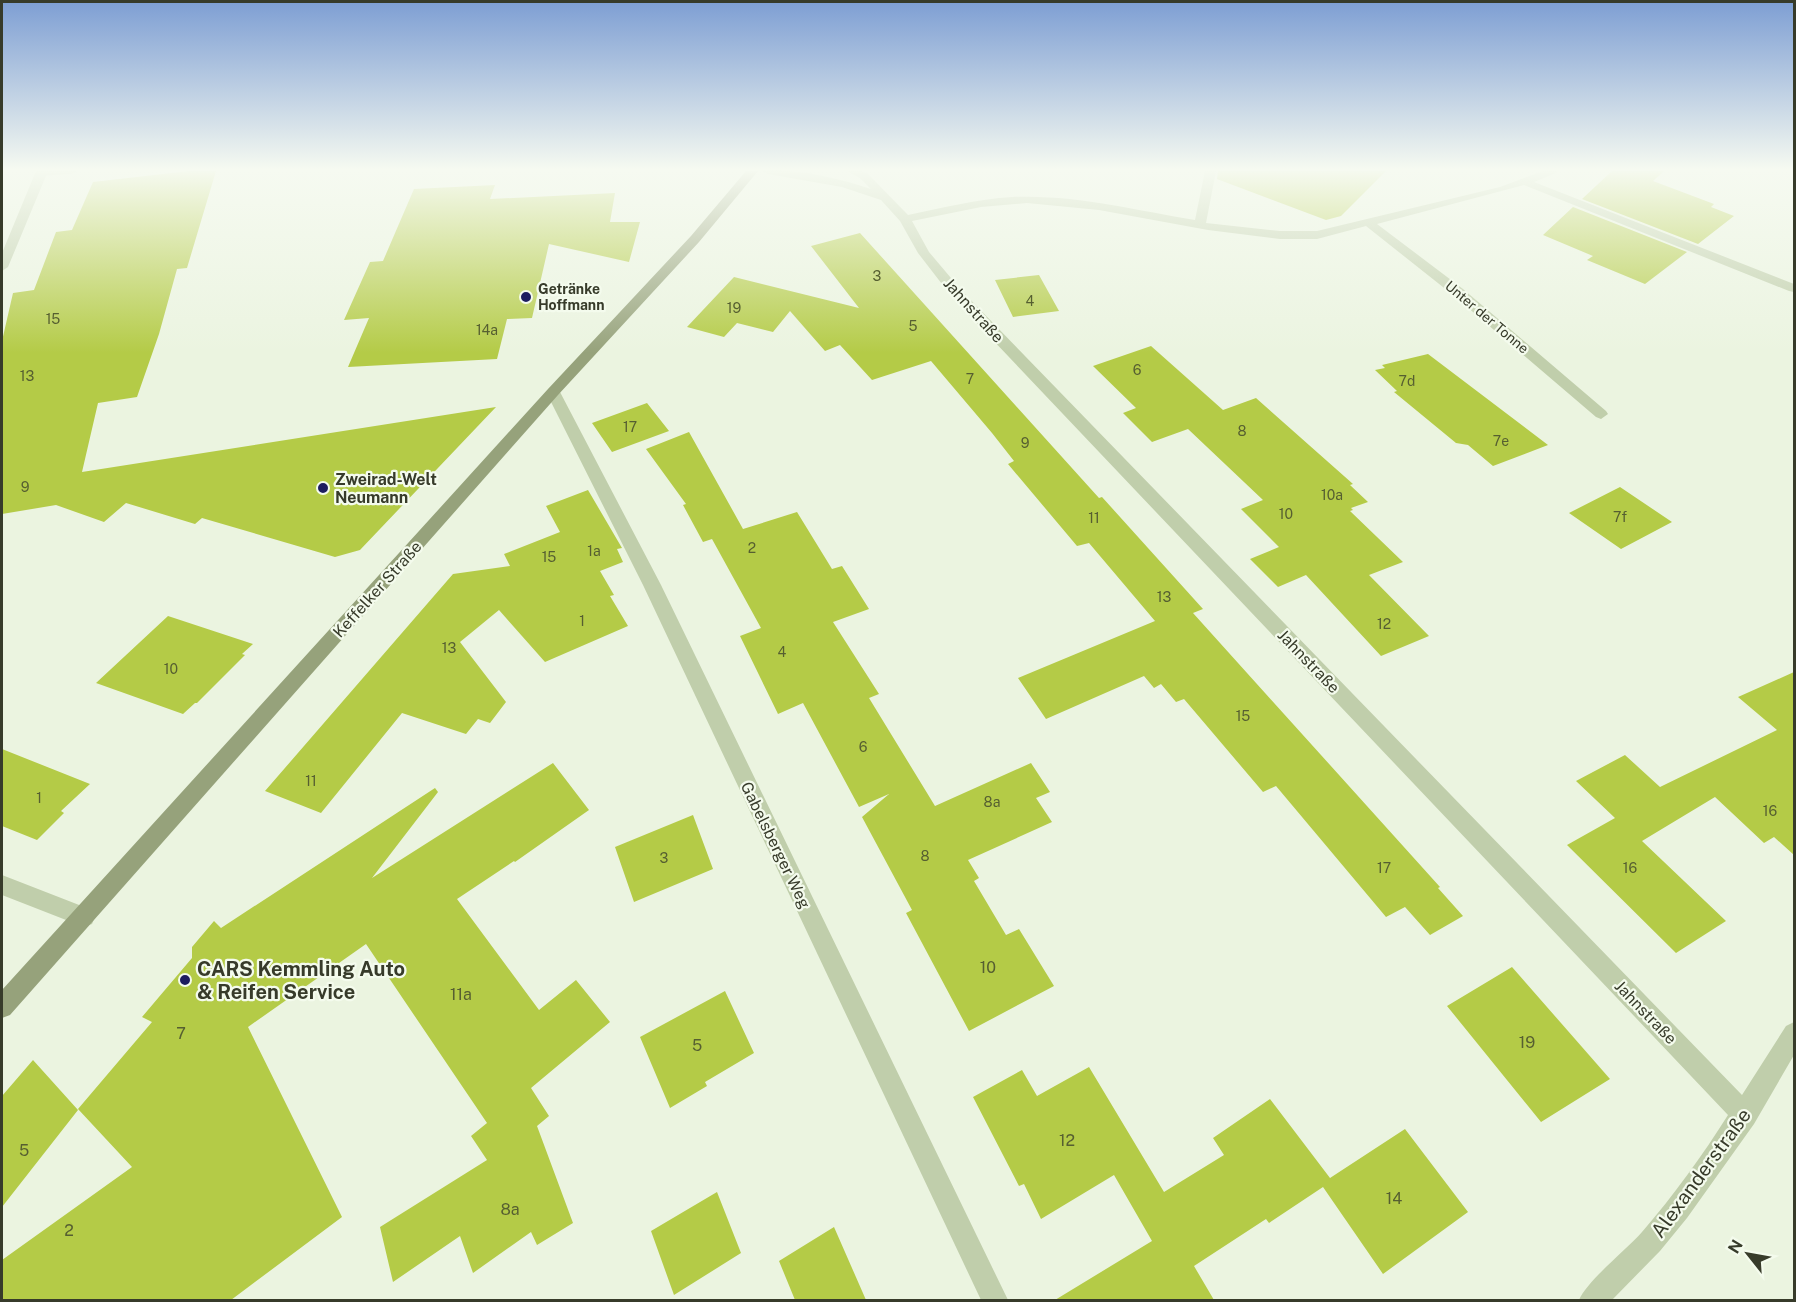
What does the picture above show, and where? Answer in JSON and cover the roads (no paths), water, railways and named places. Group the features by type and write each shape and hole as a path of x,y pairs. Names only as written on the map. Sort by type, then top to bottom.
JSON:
{"street":[{"path":"2,267 16,232"},
{"name":"Keffelker Straße","path":"2,1008 553,392 700,232"},
{"name":"Jahnstraße","path":"912,232 924,253 957,294 1745,1115"},
{"path":"1260,232 1297,236 1331,232"},
{"name":"Unter der Tonne","path":"1380,232 1458,292 1601,414"},
{"path":"1651,232 1794,288"},
{"name":"Gabelsberger Weg","path":"553,392 652,585 995,1300"},
{"path":"2,885 84,917"},
{"name":"Alexanderstraße","path":"1593,1300 1649,1244 1745,1115 1794,1034"}],"place":[{"name":"Getränke Hoffmann","path":"526,297"},
{"name":"Zweirad-Welt Neumann","path":"323,488"},
{"name":"CARS Kemmling Auto & Reifen Service","path":"185,980"}]}
